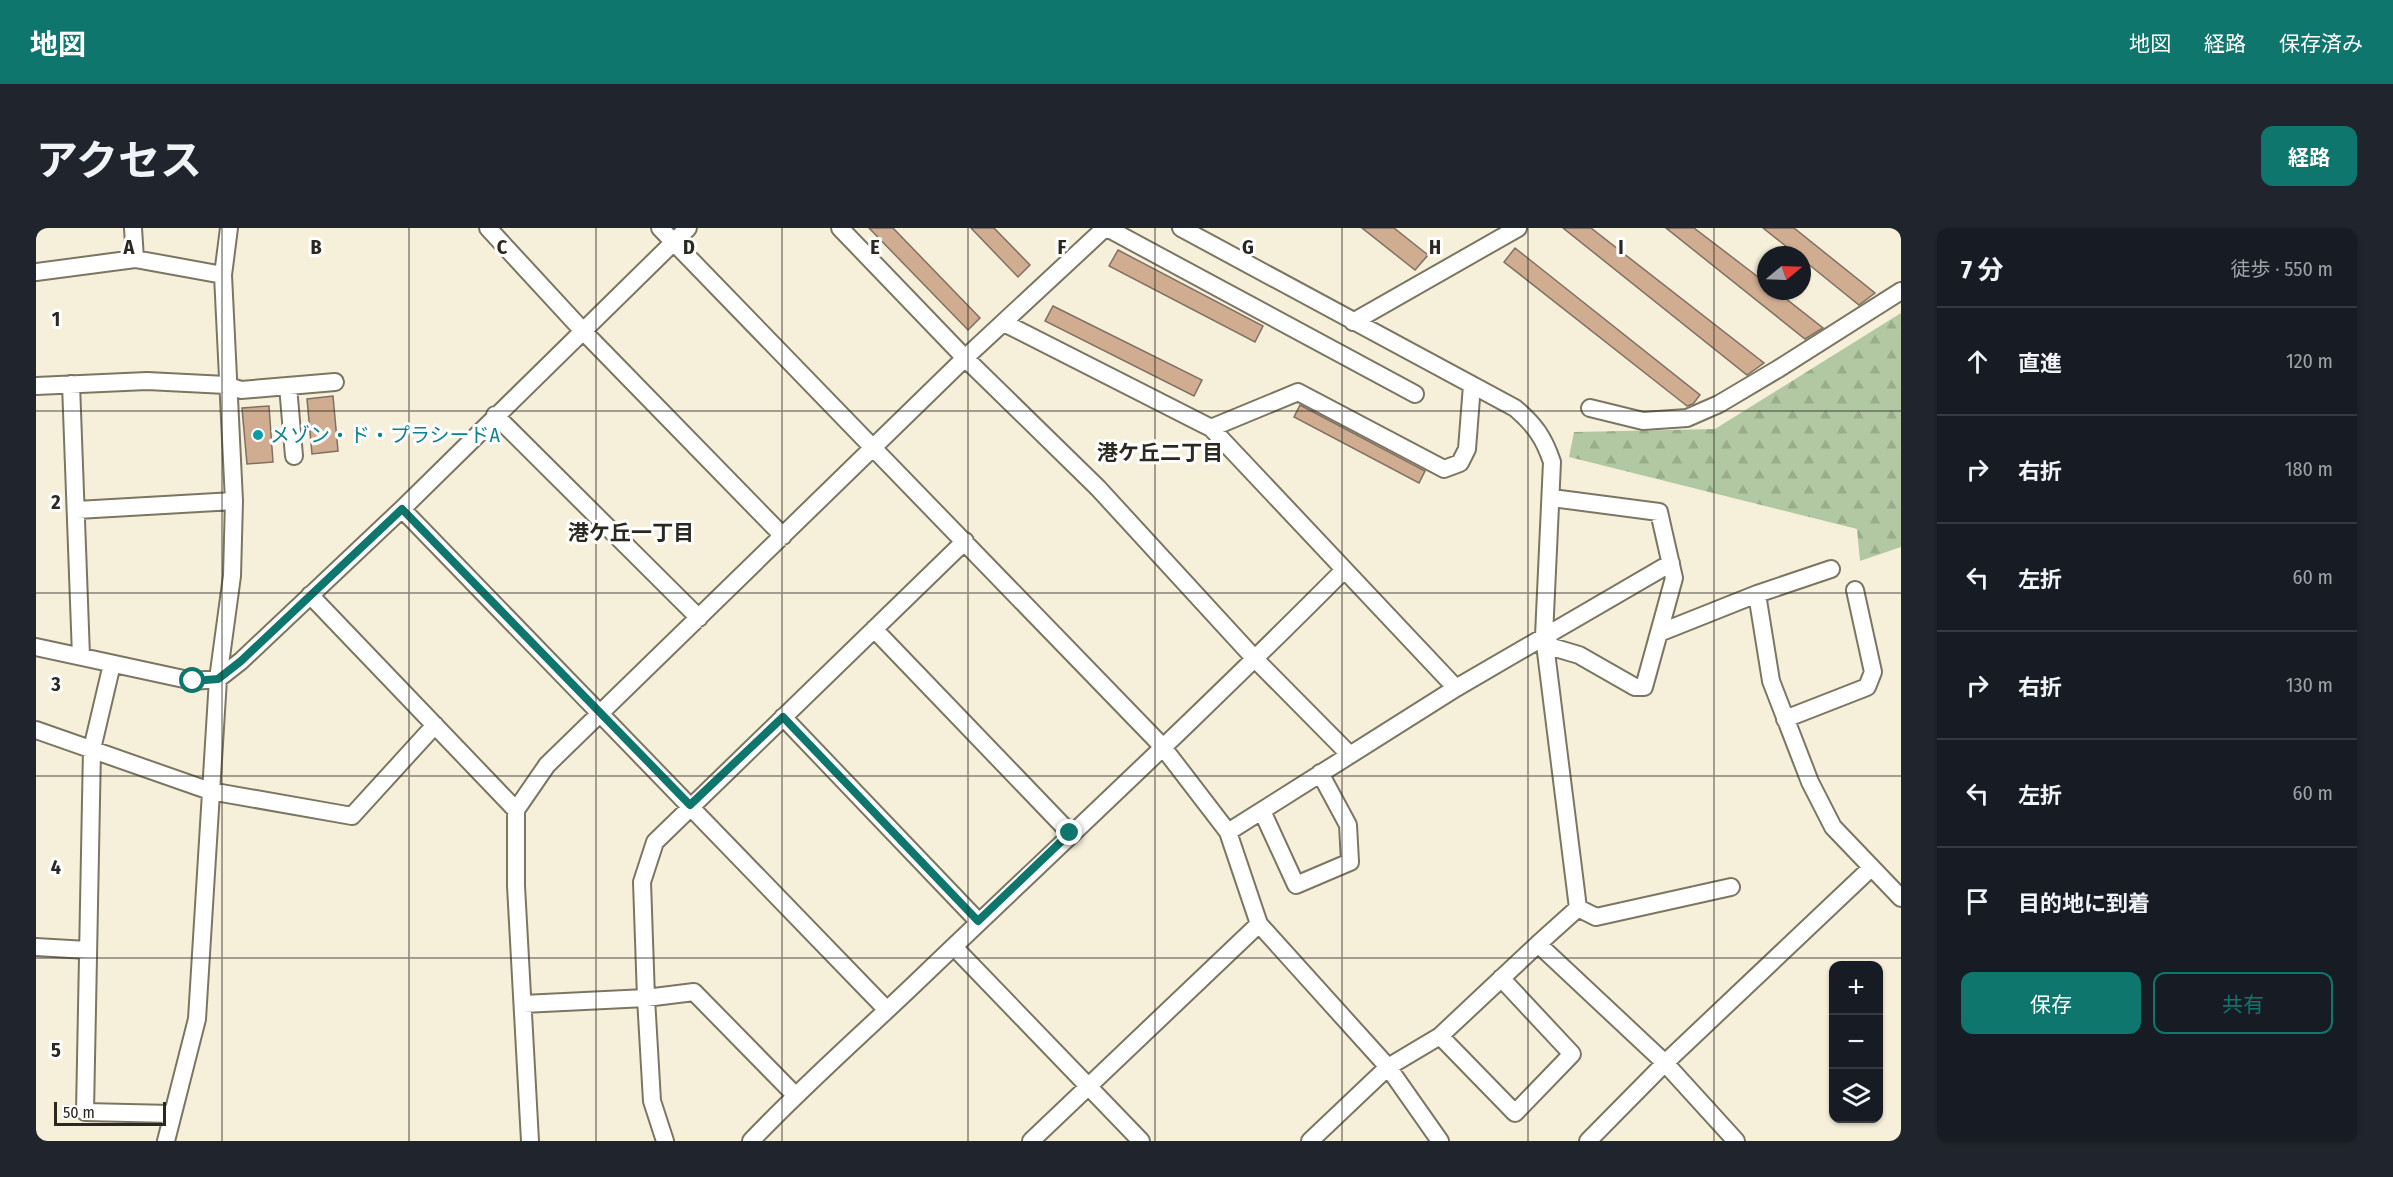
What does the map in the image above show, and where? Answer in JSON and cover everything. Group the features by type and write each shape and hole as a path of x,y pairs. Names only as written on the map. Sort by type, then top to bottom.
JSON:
{"street":[{"path":"133,228 135,259"},
{"path":"166,1141 197,1019 218,679 232,576 234,501 226,385 223,276 229,228"},
{"path":"488,228 583,331 783,536"},
{"path":"660,228 875,447 1162,746 1228,832 1259,924 1388,1066 1440,1141"},
{"path":"36,646 193,681 218,679 241,661 402,509 495,415 688,228"},
{"path":"840,228 965,358 1098,488 1255,659 1350,754"},
{"path":"530,1141 516,886 516,810 547,765 965,358 1106,228 1415,394"},
{"path":"1181,228 1515,408 1533,424 1543,438 1552,462 1544,636 1578,908"},
{"path":"1353,322 1518,228"},
{"path":"36,272 135,259 223,276"},
{"path":"1590,408 1643,421 1687,418 1719,404 1901,291"},
{"path":"1005,323 1211,428 1343,571 1456,688"},
{"path":"36,386 147,381 226,385 241,390 335,382"},
{"path":"71,384 81,656"},
{"path":"1211,428 1298,392 1444,469 1460,463 1467,448 1472,385"},
{"path":"288,386 294,456"},
{"path":"495,415 699,618"},
{"path":"1544,636 1552,647 1579,655 1635,687 1644,687 1674,578 1659,512 1552,498"},
{"path":"77,510 234,501"},
{"path":"402,509 887,1010"},
{"path":"666,1141 652,1101 646,998 642,882 655,842 690,805 965,541"},
{"path":"1228,832 1456,688 1671,563"},
{"path":"1659,633 1758,594 1831,569"},
{"path":"751,1141 795,1095 954,947 978,921 1255,659 1343,571"},
{"path":"1785,719 1867,687 1873,672 1855,590"},
{"path":"1758,594 1771,681 1810,782 1833,827 1901,898"},
{"path":"310,595 516,810"},
{"path":"874,629 1070,833"},
{"path":"112,664 92,749 85,1112 172,1114"},
{"path":"783,717 978,921"},
{"path":"36,730 210,791 352,816 435,725"},
{"path":"1262,811 1296,885 1350,862 1348,825 1320,773"},
{"path":"1588,1141 1665,1063 1870,868"},
{"path":"1578,908 1596,917 1731,887"},
{"path":"1310,1141 1388,1066 1440,1036 1578,908"},
{"path":"1031,1141 1259,924"},
{"path":"1538,944 1665,1063 1736,1141"},
{"path":"36,947 87,950"},
{"path":"954,947 1141,1141"},
{"path":"1440,1036 1515,1113 1572,1054 1501,978"},
{"path":"523,1004 646,998 694,992 795,1095"}],"green space":[{"path":"1901,313 1901,547 1860,561 1857,529 1569,457 1574,432 1715,429"}],"building":[{"path":"869,228 893,228 980,318 968,330"},
{"path":"971,228 994,228 1030,265 1018,277"},
{"path":"1362,228 1394,228 1428,255 1415,270"},
{"path":"1563,228 1591,228 1764,363 1747,375"},
{"path":"1666,228 1694,228 1757,276 1757,300 1787,300 1823,328 1805,339"},
{"path":"1763,228 1794,228 1875,293 1859,305 1811,266 1811,246 1786,246"},
{"path":"1515,248 1700,395 1693,404 1687,406 1504,262"},
{"path":"1118,250 1263,326 1255,342 1109,266"},
{"path":"1053,306 1202,380 1194,396 1045,321"},
{"path":"333,396 338,451 312,454 307,399"},
{"path":"1300,405 1425,471 1419,483 1294,417"},
{"name":"メゾン・ド・プラシードA","path":"269,406 273,462 247,464 242,408"}],"place":[{"name":"メゾン・ド・プラシードA","path":"258,435"}],"district":[{"name":"港ケ丘二丁目","path":"1160,453"},
{"name":"港ケ丘一丁目","path":"631,533"}],"route":[{"path":"193,681 218,679 241,661 402,509 690,805 783,717 978,921 1070,833"}]}
